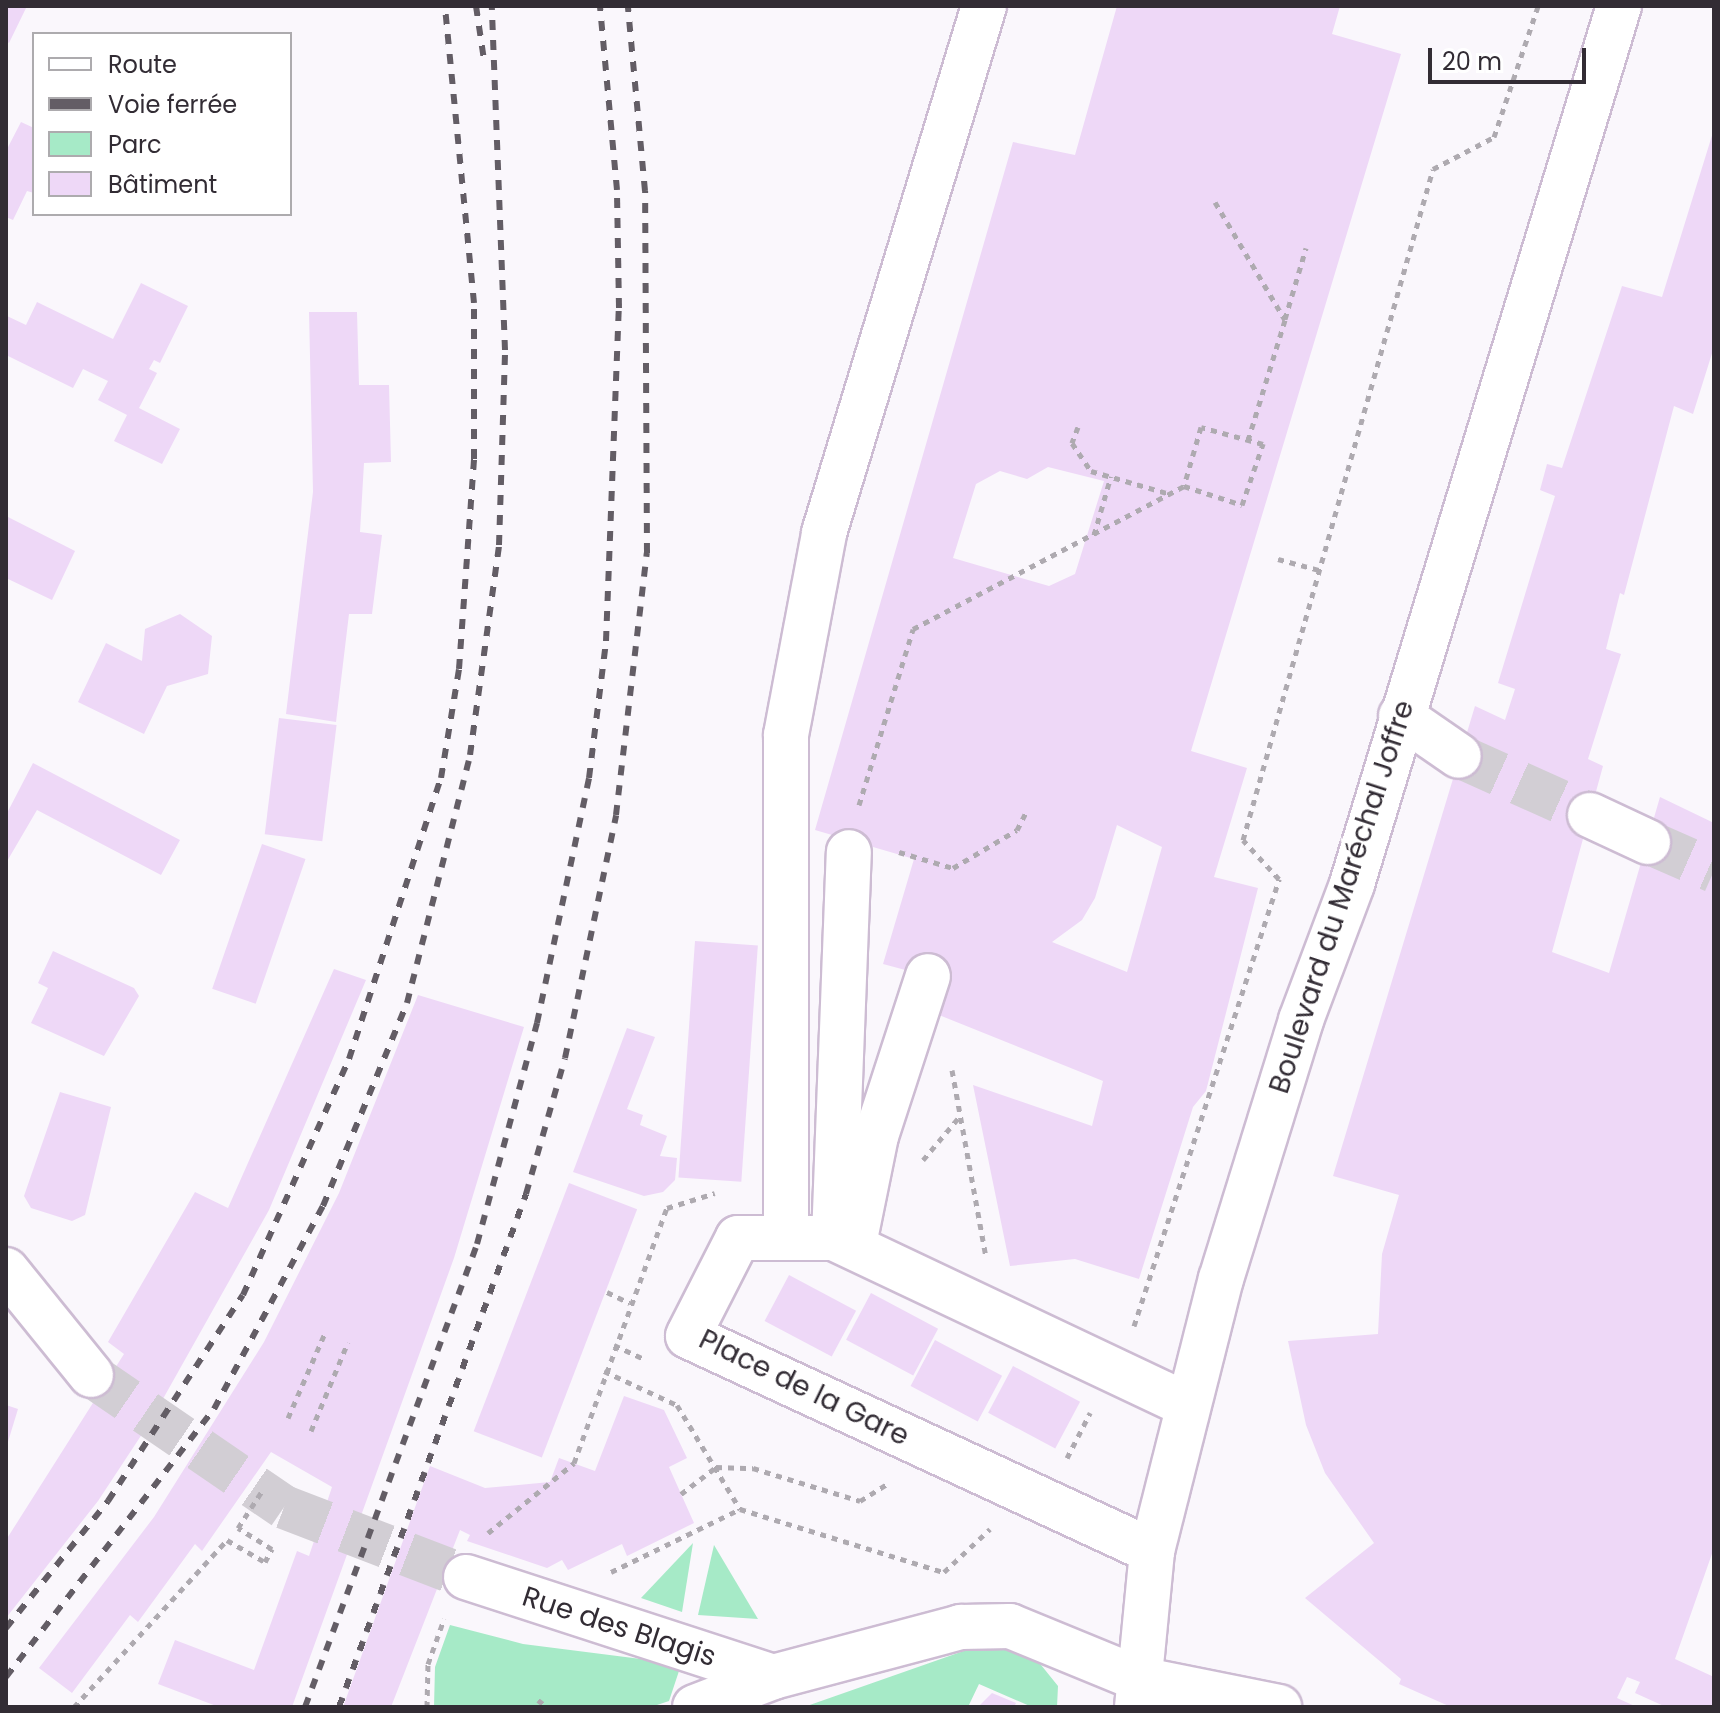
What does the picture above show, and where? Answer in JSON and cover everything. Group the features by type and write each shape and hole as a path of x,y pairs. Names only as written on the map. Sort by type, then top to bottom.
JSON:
{"main road":[{"path":"786,1237 786,735 824,533 984,6"},
{"name":"Boulevard du Maréchal Joffre","path":"1138,1693 1152,1551 1188,1405 1287,1064 1352,884 1619,6"},
{"path":"1401,716 1459,756"},
{"path":"1590,815 1648,842"},
{"path":"844,1242 849,844"},
{"path":"844,1242 928,976"},
{"name":"Place de la Gare","path":"1152,1551 688,1336 738,1238 786,1237 844,1242 1188,1405"},
{"path":"6,1270 91,1375"},
{"name":"Rue des Blagis","path":"464,1577 773,1677"},
{"path":"695,1707 773,1677 961,1627 1010,1626 1138,1693 1279,1707"}],"path":[{"path":"604,1371 677,1405 740,1509 944,1572 991,1529 1025,1544 1135,1324 1279,879 1243,840 1433,169 1494,137 1538,6"},
{"path":"1215,202 1285,320"},
{"path":"1248,440 1306,248"},
{"path":"1078,427 1072,443 1091,471 1171,494"},
{"path":"1026,812 1017,830 953,868 849,844 913,629 1184,486 1201,427 1263,444 1242,505 1184,486"},
{"path":"1094,536 1111,476"},
{"path":"1278,559 1319,570"},
{"path":"427,1707 428,1664 464,1577 497,1522 574,1463 604,1371 667,1208 705,1192"},
{"path":"980,1224 987,1262"},
{"path":"607,1292 630,1303"},
{"path":"288,1418 325,1333"},
{"path":"311,1431 348,1342"},
{"path":"681,1494 716,1467 753,1468 860,1501 894,1480"},
{"path":"74,1707 227,1540 265,1562 272,1549 238,1528 262,1491"},
{"path":"546,1604 740,1509"},
{"path":"538,1700 547,1707"}],"green space":[{"path":"693,1543 682,1612 641,1598"},
{"path":"714,1545 758,1619 698,1615"},
{"path":"450,1625 523,1644 641,1659 679,1671 669,1701 651,1707 434,1707 435,1667"},
{"path":"995,1640 1037,1660 1058,1686 1057,1707 1032,1707 979,1684 968,1707 804,1707"}],"building":[{"path":"6,6 27,6 9,43 6,41"},
{"path":"1117,6 1340,6 1332,34 1401,54 1191,751 1247,768 1214,877 1258,888 1206,1091 1193,1107 1139,1279 1075,1259 1010,1266 973,1085 1092,1126 1103,1081 939,1015 950,982 883,964 914,859 815,830 1013,142 1075,155","holes":["1048,467 1104,481 1075,574 1049,586 953,558 976,484 1000,471 1027,479","1117,825 1162,847 1127,972 1052,942 1082,920 1095,898"]},
{"path":"21,122 32,127 32,192 27,191 13,220 6,217 6,151"},
{"path":"1714,129 1714,347 1693,414 1674,406 1624,595 1620,593 1606,649 1621,654 1588,759 1603,766 1552,952 1609,973 1660,797 1714,823 1714,1548 1675,1659 1714,1677 1714,1707 1666,1707 1635,1693 1640,1682 1627,1677 1617,1698 1637,1707 1451,1707 1399,1684 1401,1679 1305,1598 1374,1543 1325,1473 1306,1425 1288,1341 1378,1334 1382,1254 1399,1195 1333,1176 1475,706 1505,720 1515,689 1498,683 1555,496 1540,490 1547,464 1562,468 1622,286 1662,297"},
{"path":"141,283 188,306 160,363 154,360 149,369 157,373 139,408 180,429 162,464 114,441 127,415 98,400 108,381 83,369 73,388 6,355 7,316 26,325 37,302 113,339"},
{"path":"309,312 357,312 359,385 389,385 391,462 364,463 360,532 382,535 372,614 349,614 336,722 286,714 313,492"},
{"path":"6,516 75,551 52,600 6,578"},
{"path":"180,614 212,636 208,674 167,686 144,734 78,702 106,643 142,661 145,629"},
{"path":"279,718 337,725 322,841 265,834"},
{"path":"33,763 180,840 161,875 37,810 6,863 6,815"},
{"path":"262,844 305,859 256,1004 212,989"},
{"path":"695,941 758,945 741,1182 678,1177"},
{"path":"53,951 134,988 139,996 104,1056 31,1023 48,988 38,983"},
{"path":"334,969 366,980 269,1210 150,1422 98,1501 6,1618 6,1540 124,1354 108,1342 195,1192 228,1208"},
{"path":"418,995 524,1027 454,1258 292,1707 219,1707 158,1684 175,1640 254,1670 297,1551 309,1556 332,1487 271,1452 202,1551 195,1544 138,1622 130,1615 72,1693 39,1668 154,1517 264,1342 339,1193"},
{"path":"627,1028 655,1037 627,1109 643,1115 640,1125 667,1136 660,1156 677,1158 675,1180 663,1192 644,1196 573,1172"},
{"path":"60,1092 111,1107 85,1215 72,1221 31,1208 24,1196"},
{"path":"569,1183 637,1209 542,1457 474,1431"},
{"path":"789,1275 856,1311 832,1357 765,1321"},
{"path":"871,1293 938,1329 913,1375 846,1340"},
{"path":"935,1340 1002,1376 978,1422 911,1386"},
{"path":"1013,1366 1080,1402 1055,1448 988,1413"},
{"path":"624,1396 664,1410 687,1458 669,1467 694,1523 627,1556 622,1544 568,1570 562,1560 547,1568 467,1541 470,1535 460,1530 391,1707 343,1707 430,1466 485,1488 550,1482 559,1458 595,1471"},
{"path":"6,1405 18,1409 7,1445 6,1445"},
{"path":"992,1693 1016,1703 1014,1707 978,1707"}],"tunnel":[{"path":"1459,756 1590,815"},
{"path":"1648,842 1714,871"},
{"path":"91,1375 284,1507 466,1577"}],"railway":[{"path":"6,1628 108,1501 243,1295 349,1059 441,778 459,669 474,459 474,303 445,6"},
{"path":"476,6 484,60"},
{"path":"6,1677 214,1409 323,1206 407,1003 470,755 499,545 505,350 492,6"},
{"path":"305,1707 477,1244 537,1023 589,778 606,641 619,308 617,190 600,6"},
{"path":"339,1707 526,1194 565,1058 616,815 647,553 645,191 628,6"}]}
